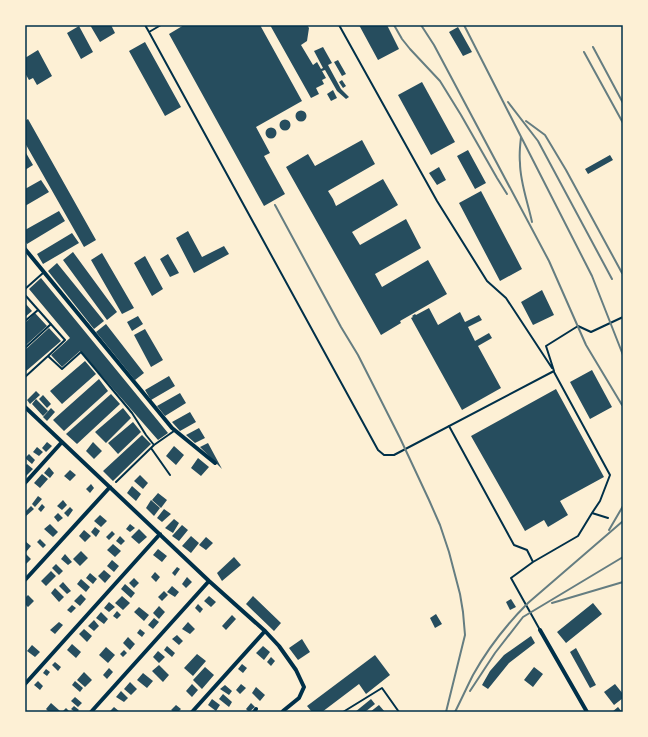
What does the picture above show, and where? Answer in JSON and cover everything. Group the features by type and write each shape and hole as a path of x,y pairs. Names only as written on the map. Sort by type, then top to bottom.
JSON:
{"street":[{"path":"25,249 175,430 215,463"},
{"path":"25,407 265,631 279,646 296,670 304,687 299,698 283,712"},
{"path":"25,483 62,442"},
{"path":"25,580 110,487"},
{"path":"25,684 160,534"},
{"path":"90,712 209,580"},
{"path":"540,630 586,712"},
{"path":"192,712 265,631"}],"lane":[{"path":"145,25 378,450 384,455 394,455 554,371"},
{"path":"149,32 161,25"},
{"path":"339,25 437,201 487,281 506,298 554,371 610,475 600,501 578,536 533,562 511,578 540,630"},
{"path":"25,289 44,272"},
{"path":"25,295 64,340 25,377"},
{"path":"25,321 38,310"},
{"path":"554,371 546,346 578,326 591,332 623,317"},
{"path":"25,348 51,324"},
{"path":"48,356 62,369 81,352 132,413 154,445"},
{"path":"448,426 514,546 527,550 533,562"},
{"path":"116,482 154,445 175,430"},
{"path":"151,448 170,475"},
{"path":"592,513 608,518"},
{"path":"343,712 382,688 399,712"}],"building":[{"path":"90,25 111,25 115,33 100,42"},
{"path":"184,25 260,25 302,101 256,127 270,153 264,156 285,194 264,206 169,34"},
{"path":"270,25 307,25 309,28 307,41 301,45 313,65 317,62 321,69 323,68 314,51 323,47 332,63 328,65 341,89 349,97 346,99 337,91 325,70 322,71 326,78 322,80 324,84 316,88 319,94 311,98"},
{"path":"359,25 387,25 399,49 378,60"},
{"path":"79,26 93,52 81,59 67,33"},
{"path":"458,27 472,52 463,56 449,32"},
{"path":"145,42 181,107 165,116 129,51"},
{"path":"38,50 52,76 37,85 33,78 29,80 25,73 25,58"},
{"path":"338,60 346,74 342,76 334,62"},
{"path":"342,80 346,86 343,88 339,82"},
{"path":"422,82 455,142 431,155 398,95"},
{"path":"333,90 337,98 331,101 327,94"},
{"path":"301,110 305,112 307,116 305,120 301,122 297,120 295,116 297,112"},
{"path":"28,119 96,240 84,247 25,143 25,121"},
{"path":"285,119 289,121 291,125 289,129 285,131 281,129 279,125 281,121"},
{"path":"271,127 275,129 277,133 275,137 271,139 267,137 265,133 267,129"},
{"path":"362,140 375,164 328,191 336,206 383,179 398,205 352,232 360,245 406,219 421,248 375,274 382,287 428,260 447,294 400,321 401,323 381,335 286,167 308,154 315,166"},
{"path":"468,150 486,183 475,189 457,156"},
{"path":"25,153 33,165 25,170"},
{"path":"610,155 613,160 588,174 585,169"},
{"path":"439,167 446,180 437,185 429,173"},
{"path":"41,180 49,192 25,206 25,189"},
{"path":"481,191 522,269 500,281 459,203"},
{"path":"59,211 65,221 27,244 25,240 25,230"},
{"path":"188,231 202,257 224,246 229,254 194,273 176,238"},
{"path":"72,233 79,243 43,264 37,254"},
{"path":"73,252 117,312 107,320 63,260"},
{"path":"102,253 134,308 122,314 91,260"},
{"path":"168,254 179,273 170,277 160,259"},
{"path":"145,256 163,289 152,296 134,263"},
{"path":"57,263 104,321 94,329 48,271"},
{"path":"41,278 168,433 158,440 80,351 62,367 51,355 70,338 29,289"},
{"path":"542,290 554,315 533,325 521,302"},
{"path":"25,303 32,311 25,317"},
{"path":"429,308 438,325 460,312 465,322 479,315 482,320 468,327 475,341 489,333 492,338 478,346 501,388 462,410 411,318 415,314 416,315"},
{"path":"35,313 47,326 25,346 25,323"},
{"path":"138,316 143,324 132,331 127,322"},
{"path":"106,324 144,373 135,380 96,332"},
{"path":"49,328 61,341 25,372 25,350"},
{"path":"145,329 163,360 151,367 134,335"},
{"path":"85,361 96,374 62,404 50,391"},
{"path":"592,370 612,407 590,419 570,382"},
{"path":"169,376 175,386 151,400 145,390"},
{"path":"99,379 108,391 64,431 53,420"},
{"path":"556,389 604,477 560,501 568,515 548,527 544,520 525,531 471,436"},
{"path":"36,391 40,395 30,404 27,400"},
{"path":"180,393 186,403 165,416 157,406"},
{"path":"111,394 120,404 77,444 66,434"},
{"path":"43,395 51,404 47,408 39,399"},
{"path":"36,399 48,411 43,416 32,404"},
{"path":"51,408 55,412 47,421 43,417"},
{"path":"123,408 131,418 106,443 95,432"},
{"path":"190,412 196,422 180,431 172,422"},
{"path":"133,422 141,432 118,454 108,443"},
{"path":"199,428 205,438 195,443 186,435"},
{"path":"142,435 151,444 113,481 103,471"},
{"path":"47,442 52,446 46,452 42,448"},
{"path":"93,442 102,451 94,459 86,451"},
{"path":"208,443 222,469 200,447"},
{"path":"174,446 184,455 176,465 166,456"},
{"path":"37,447 43,452 39,456 33,452"},
{"path":"29,454 35,460 32,464 25,458"},
{"path":"198,458 209,467 201,476 191,468"},
{"path":"27,464 33,469 25,477 25,466"},
{"path":"49,467 54,473 50,478 44,473"},
{"path":"70,470 76,475 70,481 64,476"},
{"path":"42,474 48,479 40,488 34,483"},
{"path":"140,475 148,483 143,489 134,481"},
{"path":"91,484 94,488 90,493 86,489"},
{"path":"132,486 141,494 136,501 127,493"},
{"path":"158,493 167,500 161,508 152,500"},
{"path":"38,496 42,499 35,507 32,504"},
{"path":"63,500 67,505 62,510 57,506"},
{"path":"151,500 160,508 154,516 146,508"},
{"path":"42,504 45,507 41,512 38,509"},
{"path":"31,506 34,509 25,517 25,512"},
{"path":"70,507 73,510 68,517 64,513"},
{"path":"164,509 171,514 162,522 157,518"},
{"path":"58,513 63,518 58,522 54,517"},
{"path":"100,515 107,521 101,527 94,521"},
{"path":"174,519 179,523 173,533 165,528"},
{"path":"50,524 58,532 53,537 44,529"},
{"path":"130,524 135,528 130,532 126,529"},
{"path":"182,525 188,530 179,541 172,536"},
{"path":"95,527 100,531 96,537 91,532"},
{"path":"139,529 147,537 139,544 131,537"},
{"path":"84,530 91,536 85,542 79,536"},
{"path":"112,531 115,534 109,540 106,537"},
{"path":"120,536 125,541 121,545 116,541"},
{"path":"191,536 199,543 191,553 182,546"},
{"path":"206,537 213,543 206,550 199,545"},
{"path":"40,539 46,545 43,548 37,542"},
{"path":"25,541 31,546 26,552 25,551"},
{"path":"113,544 121,551 115,557 107,550"},
{"path":"158,549 167,556 162,562 153,555"},
{"path":"81,551 88,558 80,566 73,559"},
{"path":"26,554 31,559 25,565 25,555"},
{"path":"65,554 72,562 68,565 61,559"},
{"path":"234,557 241,565 222,581 217,573"},
{"path":"112,560 119,566 114,572 107,566"},
{"path":"56,564 63,571 59,575 52,568"},
{"path":"177,567 180,569 175,576 172,573"},
{"path":"104,570 111,576 105,583 98,576"},
{"path":"51,571 56,576 46,586 41,581"},
{"path":"155,572 160,577 156,582 151,577"},
{"path":"90,573 97,579 93,584 86,578"},
{"path":"187,577 192,582 186,588 182,584"},
{"path":"134,578 139,583 134,588 129,583"},
{"path":"81,579 90,587 86,592 77,584"},
{"path":"63,582 71,591 67,594 59,586"},
{"path":"125,584 135,593 131,598 121,589"},
{"path":"172,586 179,592 175,597 167,592"},
{"path":"55,588 64,597 59,602 51,593"},
{"path":"164,591 168,595 162,601 158,597"},
{"path":"81,594 86,599 80,606 74,601"},
{"path":"28,595 34,601 28,607 25,604 25,598"},
{"path":"122,596 130,603 123,610 115,603"},
{"path":"209,596 216,602 211,607 204,601"},
{"path":"253,596 281,623 274,631 246,604"},
{"path":"511,599 516,607 510,610 506,602"},
{"path":"109,602 115,607 109,612 104,608"},
{"path":"593,603 602,614 566,643 557,632"},
{"path":"198,604 203,609 200,613 195,608"},
{"path":"72,605 76,608 71,613 67,610"},
{"path":"159,606 165,612 159,619 153,613"},
{"path":"139,607 149,615 144,621 134,612"},
{"path":"117,611 121,615 117,619 113,616"},
{"path":"101,612 108,619 104,624 96,618"},
{"path":"436,614 442,624 435,628 430,618"},
{"path":"232,615 236,619 226,630 222,626"},
{"path":"154,618 159,622 153,629 148,625"},
{"path":"94,620 99,626 94,631 88,626"},
{"path":"59,622 63,625 55,634 50,630"},
{"path":"188,622 195,629 190,634 182,629"},
{"path":"84,629 92,636 87,642 79,634"},
{"path":"140,629 145,633 142,637 137,633"},
{"path":"177,635 183,641 179,645 172,639"},
{"path":"531,636 535,643 509,663 488,689 482,685 490,671 504,655"},
{"path":"128,637 135,644 130,650 123,643"},
{"path":"302,639 310,652 298,660 289,648"},
{"path":"72,644 81,652 76,658 67,650"},
{"path":"32,645 40,652 35,657 27,651"},
{"path":"167,646 175,653 172,657 164,650"},
{"path":"263,646 270,652 264,660 256,653"},
{"path":"106,647 115,655 108,663 99,655"},
{"path":"576,648 596,685 590,688 570,652"},
{"path":"124,650 127,653 123,657 120,654"},
{"path":"158,651 165,657 159,663 153,657"},
{"path":"197,654 206,661 193,676 184,668"},
{"path":"375,655 390,675 366,694 359,684 322,712 312,712 307,706"},
{"path":"271,657 275,661 271,666 267,662"},
{"path":"55,662 61,667 58,671 52,665"},
{"path":"242,664 247,668 243,673 238,669"},
{"path":"159,665 169,675 163,682 152,671"},
{"path":"205,667 214,675 202,689 193,680"},
{"path":"534,667 543,674 533,687 524,680"},
{"path":"109,668 113,672 107,679 103,675"},
{"path":"46,669 50,672 47,676 43,673"},
{"path":"84,672 92,680 85,687 77,680"},
{"path":"143,673 153,681 147,688 137,680"},
{"path":"38,681 43,686 40,690 34,685"},
{"path":"75,681 83,688 80,692 72,685"},
{"path":"130,682 137,689 131,695 124,689"},
{"path":"192,684 198,690 192,697 186,691"},
{"path":"241,684 246,688 240,694 236,690"},
{"path":"615,684 623,694 623,698 614,705 604,692"},
{"path":"225,685 232,691 229,695 220,689"},
{"path":"256,687 265,695 260,701 252,693"},
{"path":"121,691 128,698 124,702 116,697"},
{"path":"223,694 232,702 229,707 219,699"},
{"path":"75,697 82,703 78,707 71,701"},
{"path":"212,699 220,705 216,711 208,705"},
{"path":"371,699 375,704 365,712 355,712"},
{"path":"51,703 60,711 59,712 49,712 46,709"},
{"path":"251,703 255,707 249,712 246,709"},
{"path":"176,705 181,709 178,712 174,712 171,710"},
{"path":"379,705 385,712 370,712"},
{"path":"74,706 79,710 77,712 71,709"},
{"path":"114,707 120,712 109,712"},
{"path":"618,707 622,712 612,712"},
{"path":"66,708 70,712 62,712"}],"railway":[{"path":"394,25 410,49 440,81 507,194"},
{"path":"421,25 434,45 549,261 586,345 622,405"},
{"path":"464,25 592,276 623,355"},
{"path":"593,47 623,103"},
{"path":"584,52 623,123"},
{"path":"508,102 538,141 612,279"},
{"path":"526,121 545,135 566,170 622,273"},
{"path":"521,137 520,170 532,222"},
{"path":"275,205 341,327 358,355 400,438 440,525 460,594 465,635 446,712"},
{"path":"609,530 623,506"},
{"path":"455,712 479,665 491,646 512,620 528,603 623,521"},
{"path":"470,691 495,653 523,617 623,557"},
{"path":"552,603 623,582"}]}
